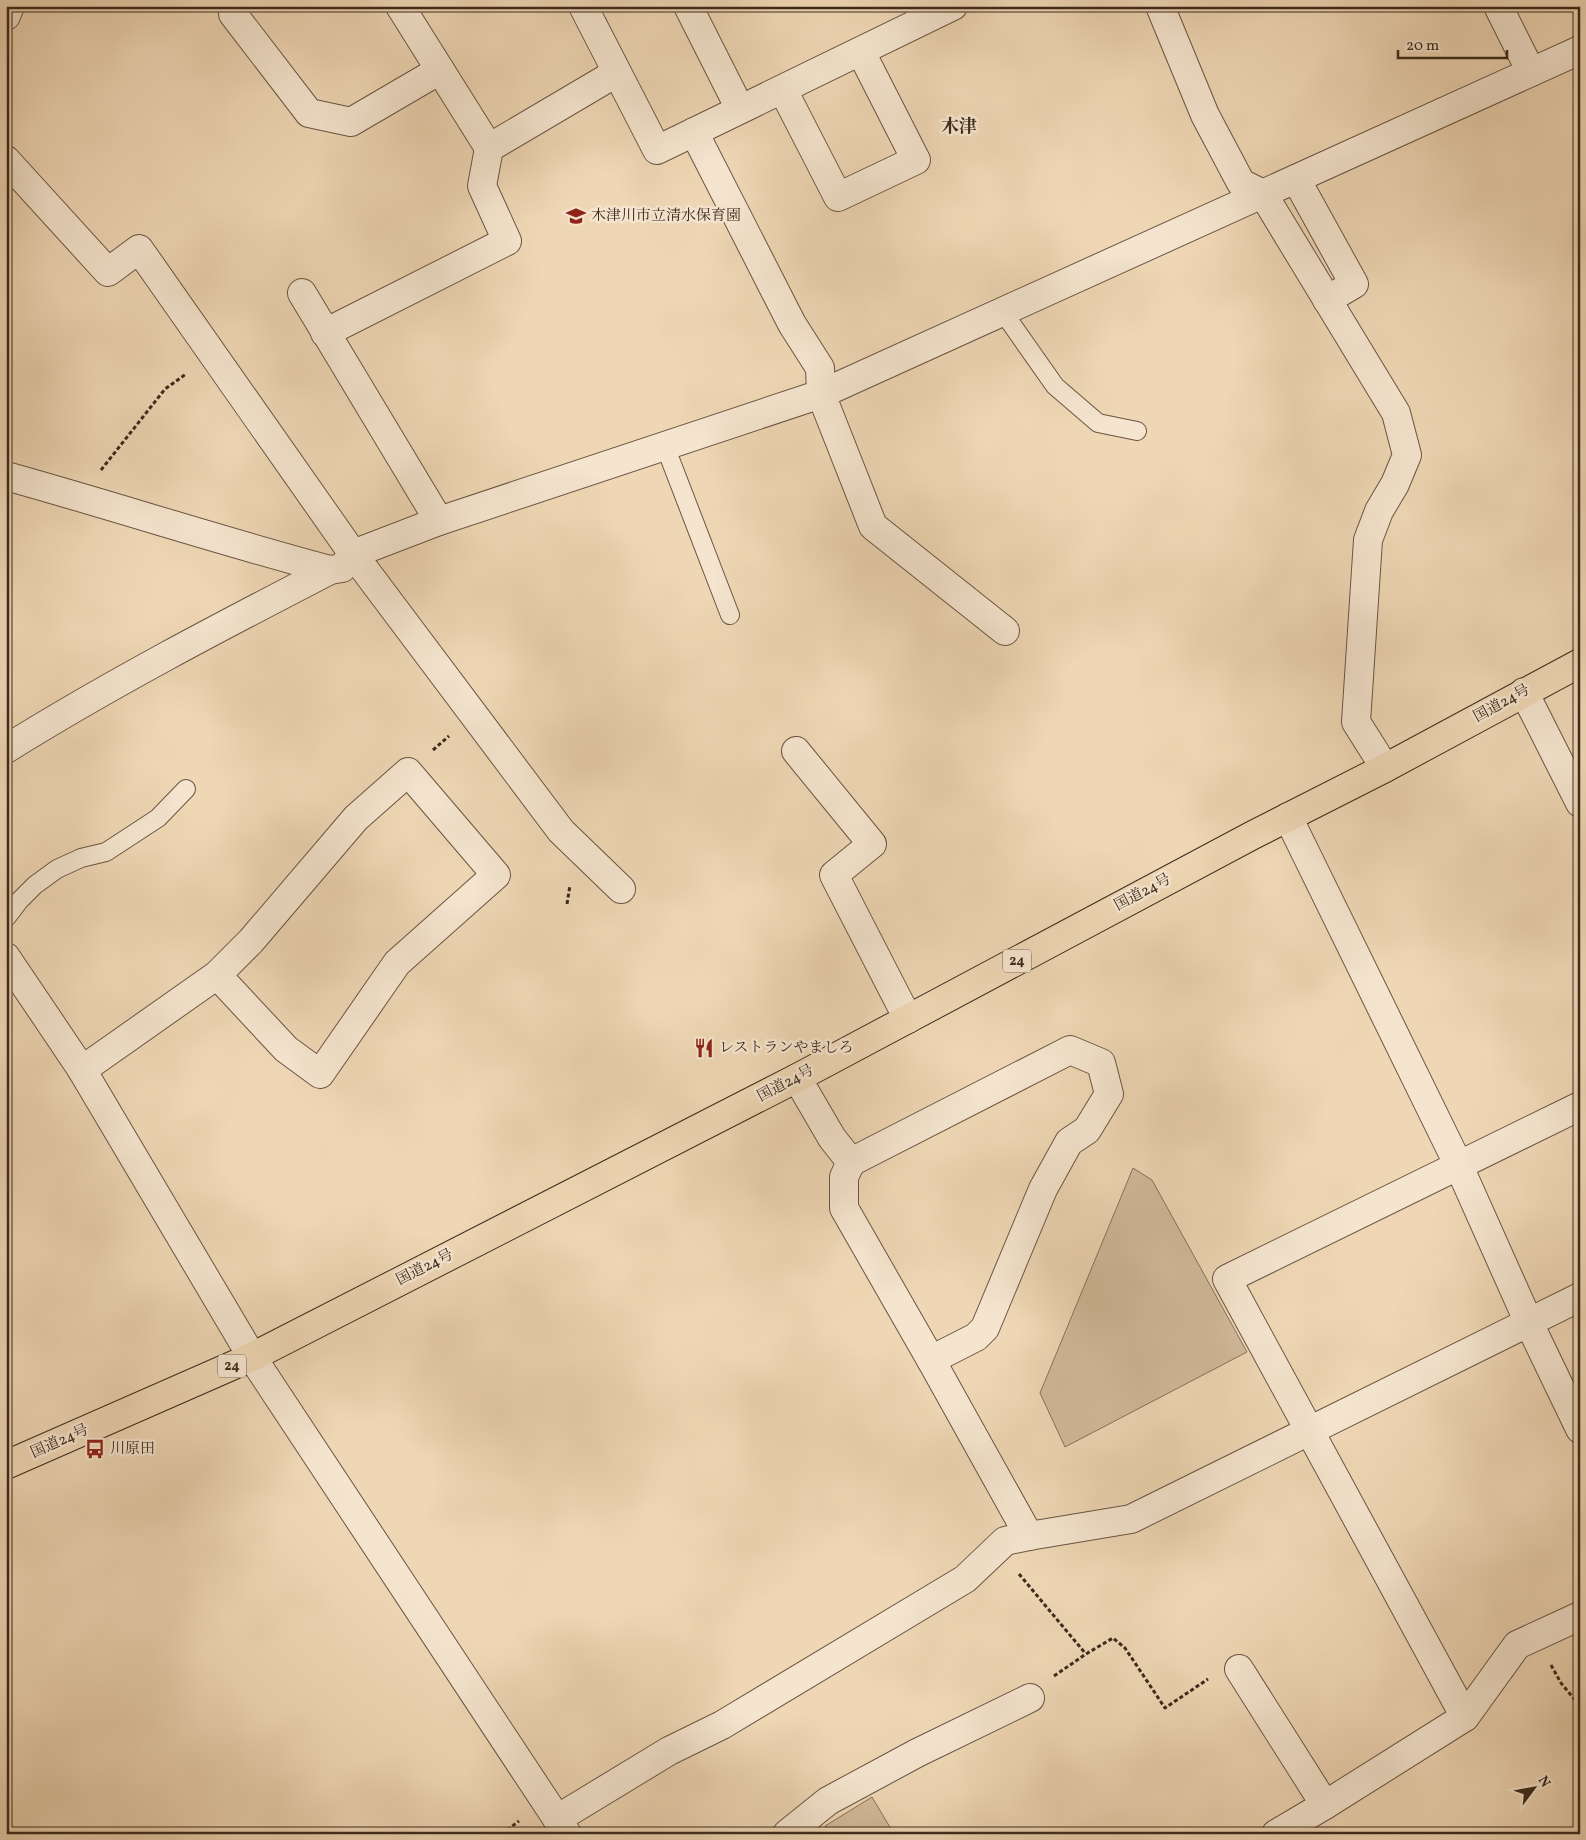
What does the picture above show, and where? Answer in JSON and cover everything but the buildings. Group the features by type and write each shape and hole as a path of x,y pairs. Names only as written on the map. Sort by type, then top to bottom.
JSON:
{"highway":[{"name":"国道24号","path":"6,1465 252,1357 797,1078 1580,663"}],"street":[{"path":"6,16 10,6"},
{"path":"325,333 507,241 482,186 489,148 400,6"},
{"path":"583,6 657,150 953,6"},
{"path":"688,6 740,109"},
{"path":"1160,6 1205,115 1241,184 1263,194 1396,414 1407,455 1395,484 1379,512 1368,540 1356,722 1385,768"},
{"path":"1498,6 1531,72"},
{"path":"233,9 309,113 351,122 440,70"},
{"path":"6,749 77,705 166,656 330,570 342,568 353,554 439,521 821,394 1580,50"},
{"path":"783,90 838,197 890,173 916,160 861,52"},
{"path":"489,148 616,73"},
{"path":"694,132 792,324 820,368 821,394 873,526 1005,631"},
{"path":"6,160 108,272 139,249 353,554 473,715 561,831 622,889"},
{"path":"1296,179 1354,284 1327,300"},
{"path":"302,293 439,521"},
{"path":"6,476 330,570"},
{"path":"1524,692 1580,803"},
{"path":"796,751 872,844 834,875 908,1019"},
{"path":"82,1070 217,975 251,941 356,818 408,772 496,875 397,963 320,1074 286,1049 217,975"},
{"path":"1288,817 1458,1164 1580,1429"},
{"path":"6,957 82,1070 252,1357 562,1826 669,1751 722,1725 965,1579 1005,1541 1131,1519 1580,1297"},
{"path":"931,1360 976,1338 985,1328 1047,1181 1068,1142 1087,1130 1109,1094 1101,1063 1070,1050 851,1162 844,1177 844,1208 1029,1536"},
{"path":"797,1078 832,1138 851,1162"},
{"path":"1465,1717 1227,1279 1458,1164 1580,1106"},
{"path":"1276,1834 1465,1717 1517,1645 1580,1616"},
{"path":"1239,1669 1325,1805"},
{"path":"787,1834 828,1801 917,1753 1030,1698"}],"lane":[{"path":"1003,312 1055,386 1098,423 1138,431"},
{"path":"665,446 730,616"},
{"path":"6,918 19,901 57,869 81,858 106,852 158,818 186,789"}],"path":[{"path":"85,498 96,476 165,390 212,354"},
{"path":"408,772 473,715"},
{"path":"998,1548 1086,1654"},
{"path":"1534,1637 1562,1683 1580,1706"},
{"path":"1030,1698 1055,1676 1113,1638 1125,1648 1165,1708 1211,1677 1239,1669"}],"shaded area":[{"path":"1133,1168 1152,1180 1247,1352 1065,1447 1040,1393"},
{"path":"872,1797 894,1834 831,1834 825,1826"}],"place":[{"name":"木津川市立清水保育園","path":"576,216"},
{"name":"レストランやましろ","path":"704,1048"},
{"name":"川原田","path":"95,1449"}],"district":[{"name":"木津","path":"959,127"}]}
